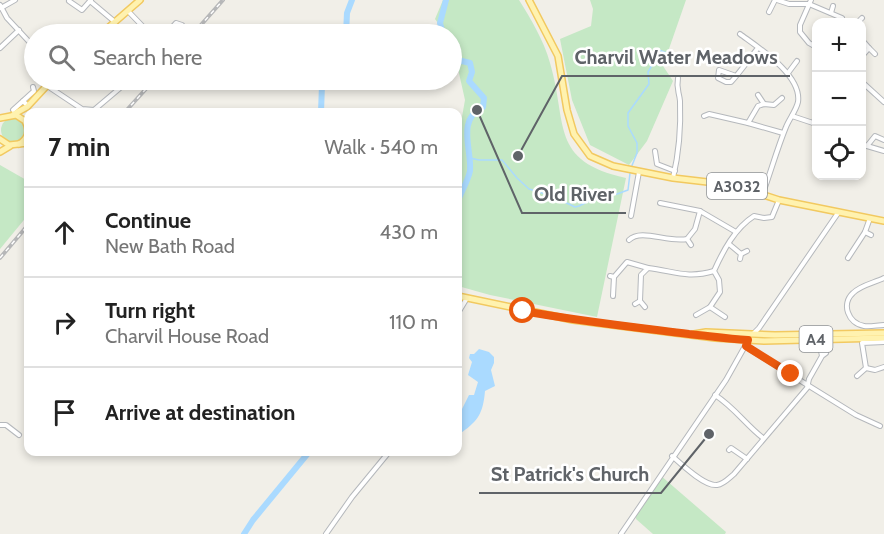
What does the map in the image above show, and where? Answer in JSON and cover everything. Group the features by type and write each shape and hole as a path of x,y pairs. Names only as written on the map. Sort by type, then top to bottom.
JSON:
{"main road":[{"path":"113,24 141,0"},
{"name":"A3032","path":"529,0 558,56 567,110 578,142 590,156 601,162 627,169 673,178 733,185 779,200 884,221"},
{"path":"25,108 42,90"},
{"path":"2,119 24,108"},
{"path":"13,112 24,121"},
{"path":"19,144 24,138"},
{"path":"0,140 0,150 24,143"},
{"path":"0,140 12,146"},
{"name":"A4","path":"462,297 573,320 747,343 884,338"},
{"name":"A4","path":"692,334 706,332 753,334 761,331 770,335 884,338"}],"street":[{"path":"15,0 1,7 7,18 24,36"},
{"path":"69,0 82,10 90,1 115,22"},
{"path":"769,12 776,0 789,4 810,2 842,18"},
{"path":"810,2 800,26 800,32 812,45"},
{"path":"831,13 833,6"},
{"path":"128,11 140,24"},
{"path":"0,48 19,30"},
{"path":"740,34 788,73 798,98 798,106 783,133 763,193"},
{"path":"866,45 875,54"},
{"path":"736,76 719,70 718,78 731,82 736,76 758,48"},
{"path":"866,51 869,48"},
{"path":"788,73 797,61"},
{"path":"673,178 680,126 680,98 676,87 678,78"},
{"path":"866,86 884,102"},
{"path":"13,112 34,90"},
{"path":"53,90 77,108"},
{"path":"96,108 115,90"},
{"path":"758,95 764,104"},
{"path":"748,123 758,106 774,105 782,98"},
{"path":"23,101 28,107"},
{"path":"705,110 706,115 783,133"},
{"path":"792,116 812,122"},
{"path":"884,140 876,136 867,146 884,151"},
{"path":"655,151 657,164 675,171"},
{"path":"631,216 629,207 637,170"},
{"path":"613,296 612,276 627,262 685,278 714,271 736,232 745,222 754,216 764,219 772,217 779,200"},
{"path":"660,203 674,203 700,211 736,232"},
{"path":"629,240 634,235 641,234 672,240 687,239 696,229 700,211"},
{"path":"761,331 838,213"},
{"path":"848,258 854,254 870,218"},
{"path":"865,232 871,235"},
{"path":"687,239 691,245"},
{"path":"729,244 741,256 747,251"},
{"path":"645,307 640,301 641,275 648,268"},
{"path":"696,315 710,307 720,292 719,280 714,271"},
{"path":"884,278 852,294 846,309 850,317 864,326 884,325"},
{"path":"462,306 467,298"},
{"path":"635,304 640,301"},
{"path":"710,307 725,317"},
{"path":"621,534 715,395 753,334"},
{"path":"747,343 757,336 770,335"},
{"path":"866,368 862,343 884,338"},
{"path":"747,343 856,415 880,426"},
{"path":"672,456 687,470 716,486 724,482 747,459 808,384 822,356"},
{"path":"866,368 875,370 884,367"},
{"path":"857,376 866,368"},
{"path":"715,395 735,410 750,429 763,439"},
{"path":"0,425 6,425 19,435"},
{"path":"731,448 747,459"},
{"path":"326,534 352,497 386,456"}],"green space":[{"path":"443,0 519,0 537,30 547,55 566,137 573,150 584,161 601,171 626,178 597,317 462,287 462,117 465,100 462,87 462,24 439,24 435,19"},
{"path":"590,0 686,0 663,66 673,81 647,141 629,165 590,145 572,100 560,39 591,26 593,9"},
{"path":"8,118 18,118 22,121 24,136 22,139 18,142 8,142 4,139 1,135 1,125 4,121"},
{"path":"0,165 24,179 24,220 0,249"},
{"path":"660,475 726,532 725,534 653,534 636,519 636,513"}],"water":[{"path":"479,349 489,352 494,357 491,370 495,386 485,391 481,412 462,432 462,409 469,395 474,395 478,382 468,375 472,362 469,358 470,354 474,354"}],"waterway":[{"path":"346,24 347,13 352,0"},
{"path":"440,24 446,0"},
{"path":"631,168 637,153 637,143 628,126 628,113 649,84 648,72 654,62 652,52 659,50 669,54"},
{"path":"462,61 470,63 472,72 469,81 484,98 483,107 470,119 468,127 470,171 462,192"},
{"path":"321,108 322,90"},
{"path":"470,158 502,160 529,189 552,196 575,207 605,193 617,194 628,190 630,173"},
{"path":"244,534 306,456"}],"railway":[{"path":"202,24 223,0"},
{"path":"129,108 145,90"},
{"path":"0,258 24,230"}],"place":[{"name":"Old River","path":"477,110"},
{"name":"Charvil Water Meadows","path":"518,156"},
{"name":"St Patrick's Church","path":"709,434"}],"route":[{"path":"523,311 604,325 748,340 746,346 791,374"}]}
